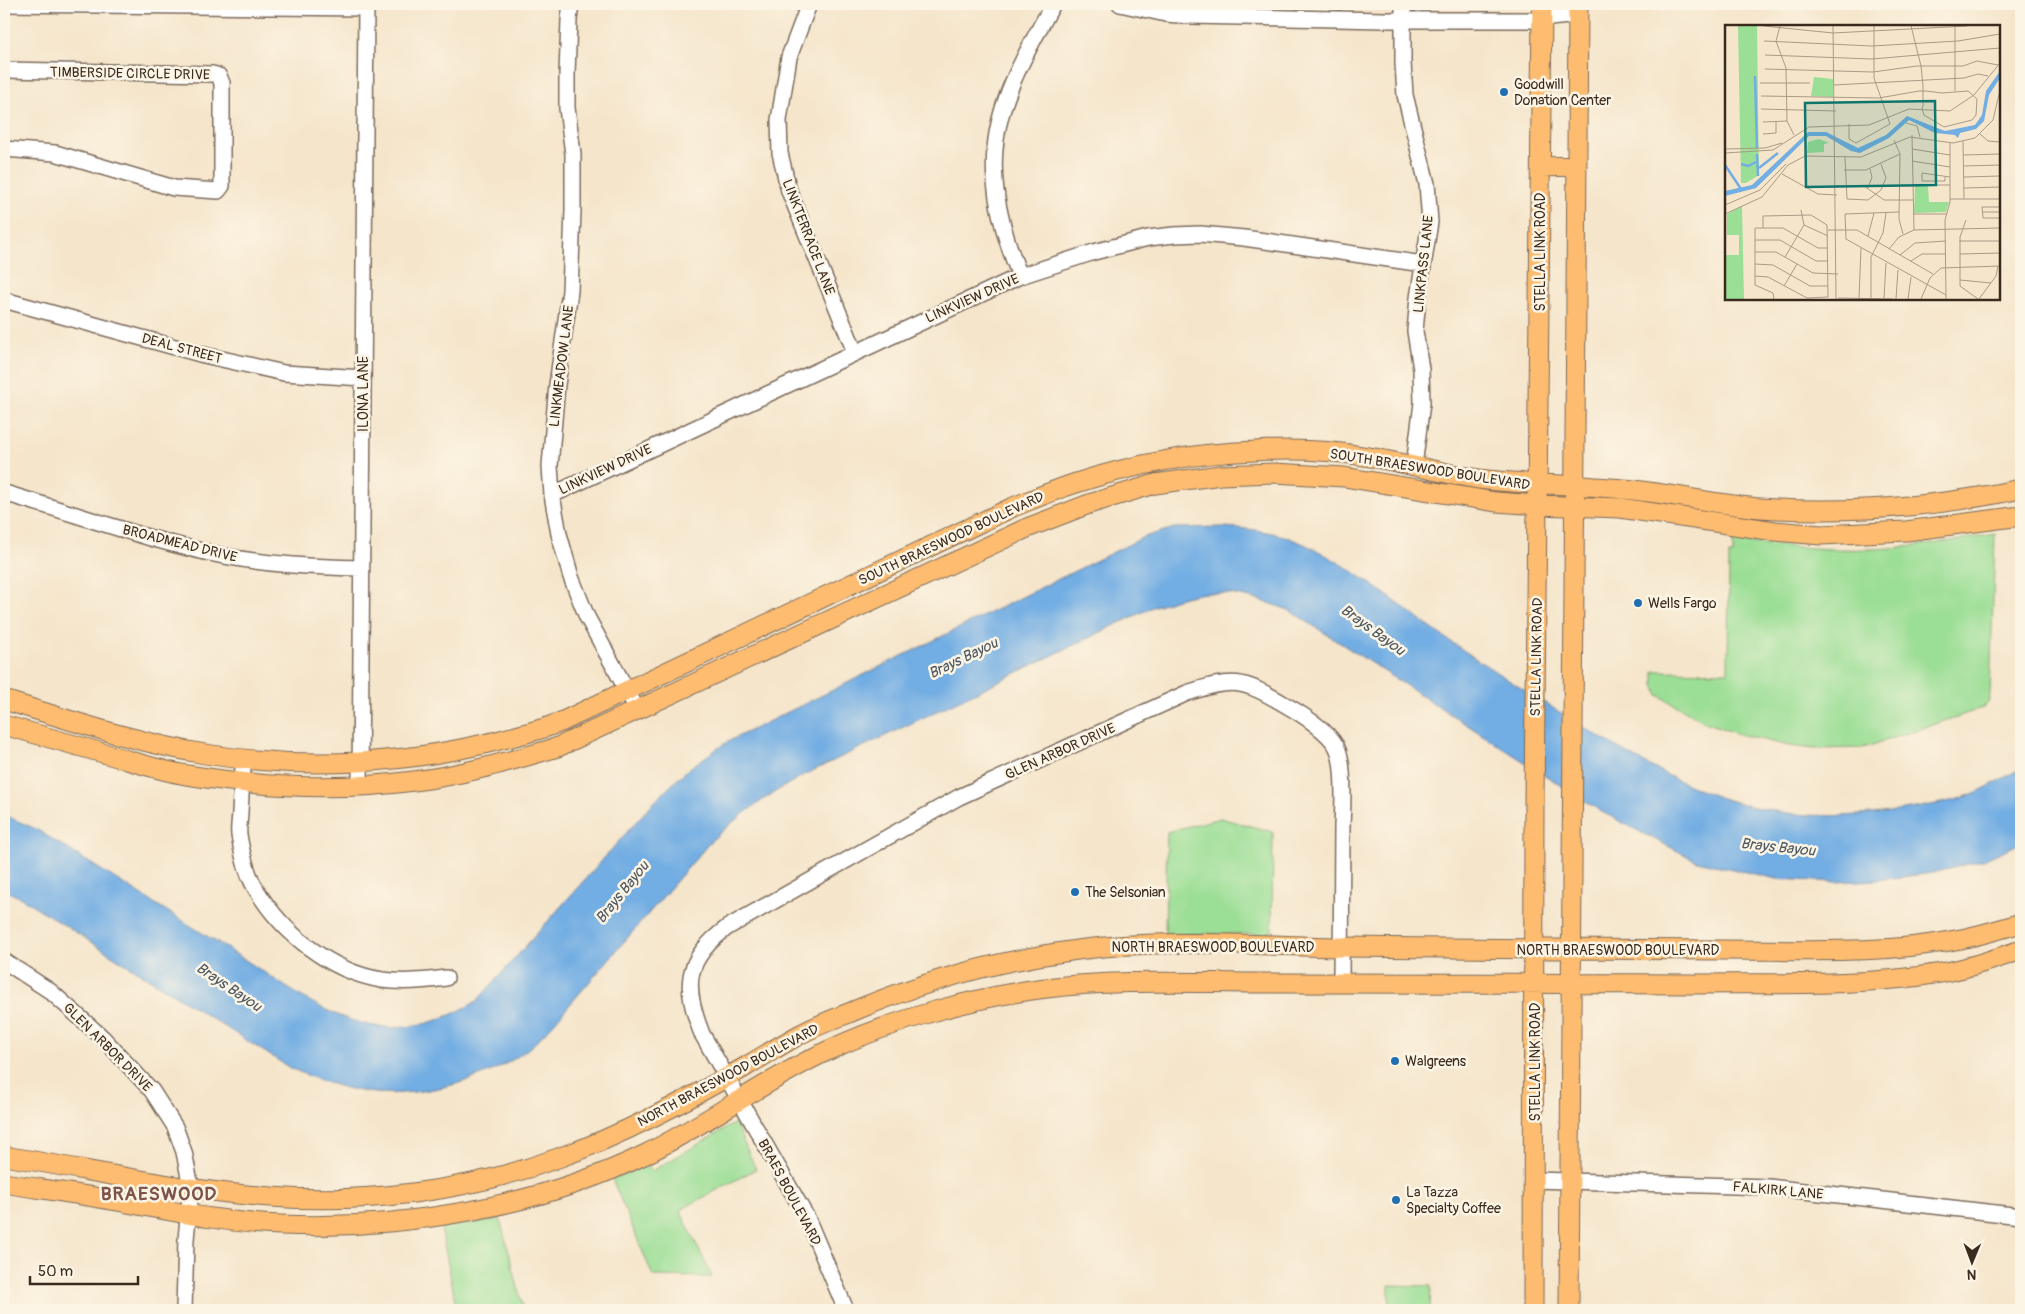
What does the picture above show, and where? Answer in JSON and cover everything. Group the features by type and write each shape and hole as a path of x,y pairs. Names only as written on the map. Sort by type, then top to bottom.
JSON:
{"main road":[{"path":"1569,1310 1578,9"},
{"name":"STELLA LINK ROAD","path":"1533,1310 1534,802 1542,12"},
{"path":"1541,167 1577,166"},
{"name":"SOUTH BRAESWOOD BOULEVARD","path":"4,700 168,746 244,759 304,763 360,763 393,760 454,750 535,732 627,691 1011,508 1073,484 1169,460 1210,454 1256,450 1316,451 1352,455 1474,478 1538,485 1622,488 1712,503 1812,511 1949,503 2021,489"},
{"name":"SOUTH BRAESWOOD BOULEVARD","path":"4,725 185,775 242,782 298,786 360,785 414,781 504,763 558,747 1027,528 1089,504 1155,484 1221,475 1274,473 1344,476 1411,486 1468,498 1538,505 1620,508 1775,531 1821,534 1906,531 2021,516"},
{"path":"1705,521 1712,503"},
{"path":"1906,507 1906,531"},
{"name":"NORTH BRAESWOOD BOULEVARD","path":"4,1156 191,1187 272,1197 335,1198 436,1190 493,1178 557,1159 613,1136 726,1077 803,1032 920,984 1030,957 1083,949 1135,945 1200,944 1535,950 1813,950 1926,945 1961,940 2021,923"},
{"path":"1813,950 1813,982"},
{"name":"NORTH BRAESWOOD BOULEVARD","path":"4,1183 116,1201 188,1216 278,1225 348,1226 440,1216 485,1209 528,1198 593,1177 646,1154 826,1052 877,1031 973,1001 1047,988 1108,984 1571,984 1866,981 1944,973 2021,950"},
{"path":"951,975 973,1001"},
{"path":"436,1190 440,1216"}],"street":[{"path":"4,4 366,6"},
{"name":"LINKMEADOW LANE","path":"571,4 567,74 567,108 573,154 570,291 557,385 550,466 552,494 559,534 571,577 587,617 638,711"},
{"name":"LINKTERRACE LANE","path":"810,4 789,57 779,120 780,153 789,191 855,352"},
{"path":"1020,276 1008,246 1002,220 996,190 994,149 1004,108 1013,82 1028,49 1053,4"},
{"path":"1120,4 1166,14 1190,16 1403,20 1578,9"},
{"name":"LINKPASS LANE","path":"1403,4 1405,95 1427,184 1430,222 1416,331 1421,369 1422,403 1414,466"},
{"name":"ILONA LANE","path":"360,785 366,6"},
{"name":"TIMBERSIDE CIRCLE DRIVE","path":"4,70 213,74 219,76 222,83 222,186 218,191 174,188 55,153 4,149"},
{"name":"LINKVIEW DRIVE","path":"552,494 1020,276 1094,252 1148,238 1200,234 1244,238 1424,264"},
{"name":"DEAL STREET","path":"4,300 204,354 284,372 363,378"},
{"name":"BROADMEAD DRIVE","path":"4,493 145,537 225,556 303,567 361,568"},
{"name":"GLEN ARBOR DRIVE","path":"726,1077 702,1034 694,1014 690,994 690,983 694,966 710,940 728,927 958,797 1188,693 1220,683 1246,684 1264,692 1295,710 1318,728 1338,749 1343,801 1341,983"},
{"path":"244,759 239,832 245,863 255,888 287,929 333,963 359,974 381,980 422,982 446,978"},
{"name":"GLEN ARBOR DRIVE","path":"4,961 50,991 78,1014 162,1103 184,1152 191,1187 184,1310"},
{"name":"BRAES BOULEVARD","path":"726,1077 807,1218 846,1310"},
{"name":"FALKIRK LANE","path":"1534,1180 1769,1188 2021,1216"}],"green space":[{"path":"1995,534 1990,695 1988,703 1983,708 1863,748 1815,749 1789,746 1738,734 1705,722 1658,695 1654,685 1654,671 1728,672 1729,555 1733,555 1733,541 1785,546 1874,549 1905,547"},
{"path":"1220,818 1273,832 1272,934 1165,934 1167,832"},
{"path":"735,1123 756,1169 680,1210 712,1277 653,1276 612,1179 648,1165 652,1171"},
{"path":"500,1219 523,1307 510,1310 457,1310 441,1228"},
{"path":"1389,1285 1431,1286 1430,1310 1389,1310"}],"water":[{"name":"Brays Bayou","path":"1223,527 1280,535 1321,552 1342,564 1473,657 1561,713 1658,770 1720,798 1789,813 1836,816 1884,813 1962,798 2021,768 2021,843 1983,860 1933,873 1877,880 1837,882 1777,879 1697,861 1602,812 1289,610 1259,600 1208,593 1188,596 1155,606 804,775 767,797 745,812 712,840 553,1024 532,1045 513,1060 494,1070 452,1085 407,1093 366,1092 327,1083 290,1068 23,899 4,890 4,815 36,829 318,1006 335,1014 369,1025 398,1027 425,1024 477,1001 651,805 688,769 727,742 1144,537 1174,528"}],"place":[{"name":"Goodwill Donation Center","path":"1504,92"},
{"name":"Wells Fargo","path":"1638,603"},
{"name":"The Selsonian","path":"1075,892"},
{"name":"Walgreens","path":"1395,1061"},
{"name":"La Tazza Specialty Coffee","path":"1396,1200"}],"district":[{"name":"BRAESWOOD","path":"159,1193"}]}
